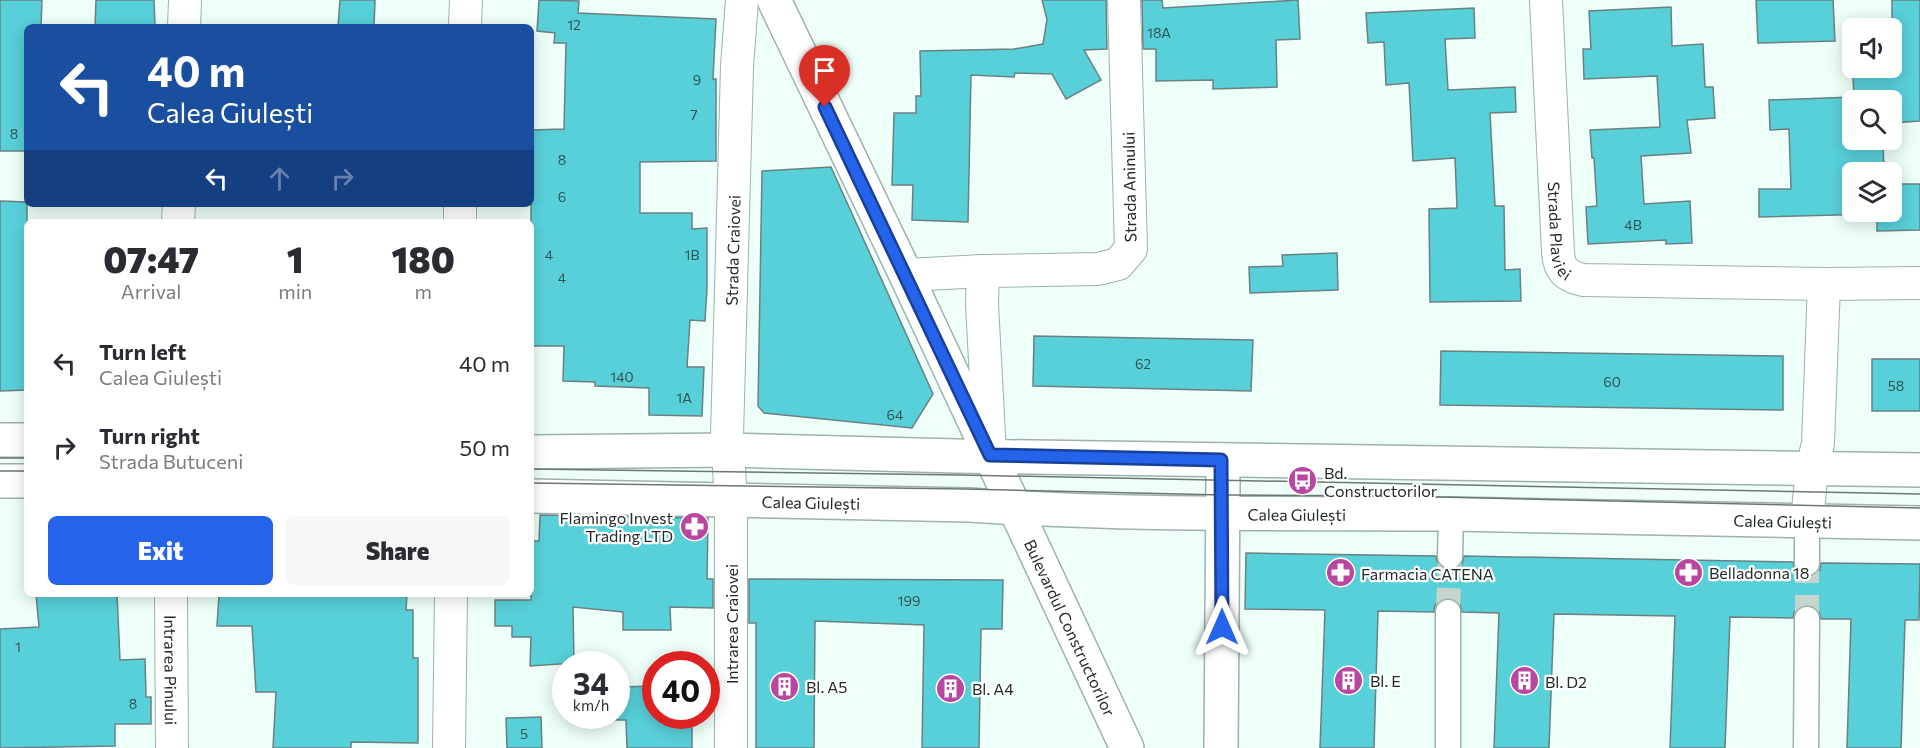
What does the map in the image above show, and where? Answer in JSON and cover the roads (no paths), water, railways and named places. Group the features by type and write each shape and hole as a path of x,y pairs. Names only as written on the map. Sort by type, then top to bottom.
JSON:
{"main road":[{"name":"Bulevardul Constructorilor","path":"774,0 906,275 1127,748"},
{"path":"0,440 24,440"},
{"path":"534,452 728,450 1920,470"},
{"path":"1221,460 1221,748"},
{"path":"0,482 24,481"},
{"name":"Calea Giulești","path":"534,496 1222,514 1451,514 1920,523"}],"street":[{"path":"184,24 185,0"},
{"path":"465,24 466,0"},
{"name":"Strada Craiovei","path":"731,500 728,450 737,67 742,0"},
{"name":"Strada Aninului","path":"906,275 1098,269 1118,264 1131,249 1124,0"},
{"name":"Strada Plaviei","path":"1546,0 1558,252 1559,263 1564,271 1583,280 1824,284 1920,283"},
{"path":"983,271 982,304 990,455"},
{"path":"1807,563 1807,521 1812,469 1818,443 1824,284"},
{"name":"Intrarea Craiovei","path":"731,500 731,748"},
{"path":"1450,556 1451,514"},
{"name":"Intrarea Pinului","path":"171,597 172,748"},
{"path":"449,748 451,597"},
{"path":"1448,612 1448,748"},
{"path":"1806,748 1807,619"}],"tunnel":[{"path":"1448,612 1450,556"},
{"path":"1807,563 1807,619"}],"tram line":[{"path":"0,458 24,458"},
{"path":"534,469 1920,494"},
{"path":"0,471 24,471"},
{"path":"534,483 1392,496 1920,508"}],"place":[{"name":"Bd. Constructorilor","path":"1303,481"},
{"name":"Flamingo Invest Trading LTD","path":"694,526"},
{"name":"Belladonna 18","path":"1688,572"},
{"name":"Farmacia CATENA","path":"1340,573"},
{"name":"Bl. E","path":"1349,680"},
{"name":"Bl. D2","path":"1524,681"},
{"name":"Bl. A5","path":"785,686"},
{"name":"Bl. A4","path":"951,688"}]}
